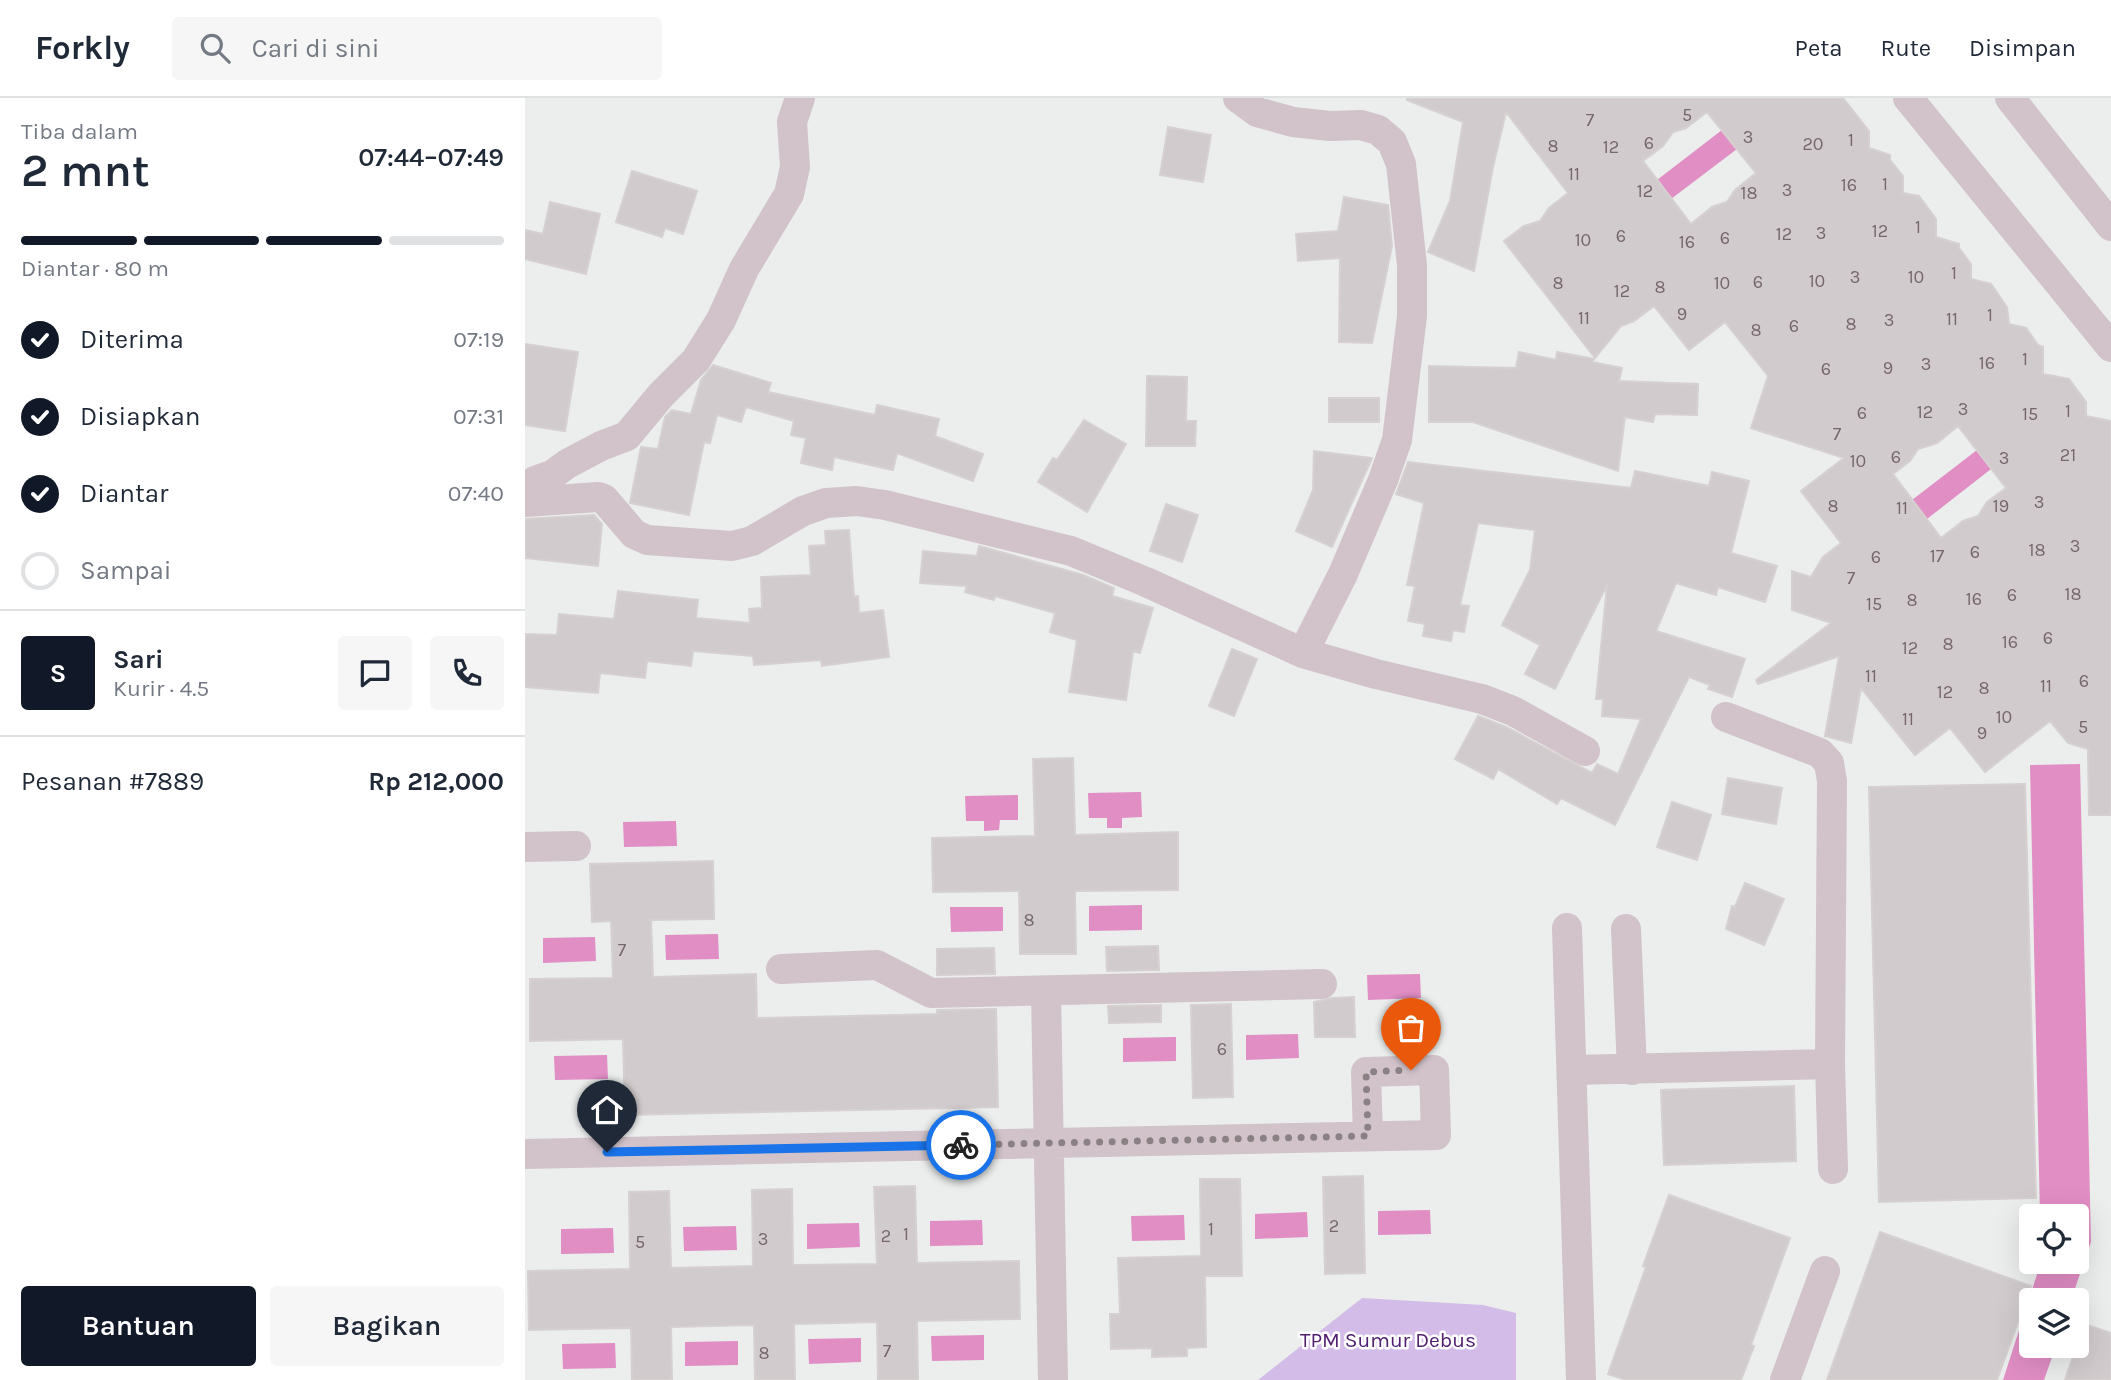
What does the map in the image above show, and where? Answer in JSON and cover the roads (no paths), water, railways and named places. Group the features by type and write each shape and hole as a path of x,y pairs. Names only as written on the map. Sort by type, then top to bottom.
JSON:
{"street":[{"path":"525,494 535,481 552,475 601,446 627,436 696,360 721,320 744,269 789,194 795,167 792,122 800,98"},
{"path":"1238,98 1257,112 1293,122 1330,126 1361,125 1378,130 1392,142 1401,164 1412,265 1412,316 1397,440 1343,574 1303,653"},
{"path":"1908,98 2111,347"},
{"path":"2010,98 2111,226"},
{"path":"525,502 598,497 604,499 634,534 647,540 732,546 752,541 803,512 826,503 857,501 885,505 1071,551 1303,653 1482,699 1513,711 1585,751"},
{"path":"1726,717 1820,753 1829,763 1832,780 1830,1065 1833,1169"},
{"path":"525,847 576,846"},
{"path":"1567,928 1581,1380"},
{"path":"1626,929 1632,1070"},
{"path":"781,969 877,965 931,993 1321,984"},
{"path":"1046,991 1052,1380"},
{"path":"1572,1070 1830,1065"},
{"path":"525,1154 1368,1136"},
{"path":"1785,1380 1825,1271"}],"park label":[{"name":"TPM Sumur Debus","path":"1388,1340"}]}
